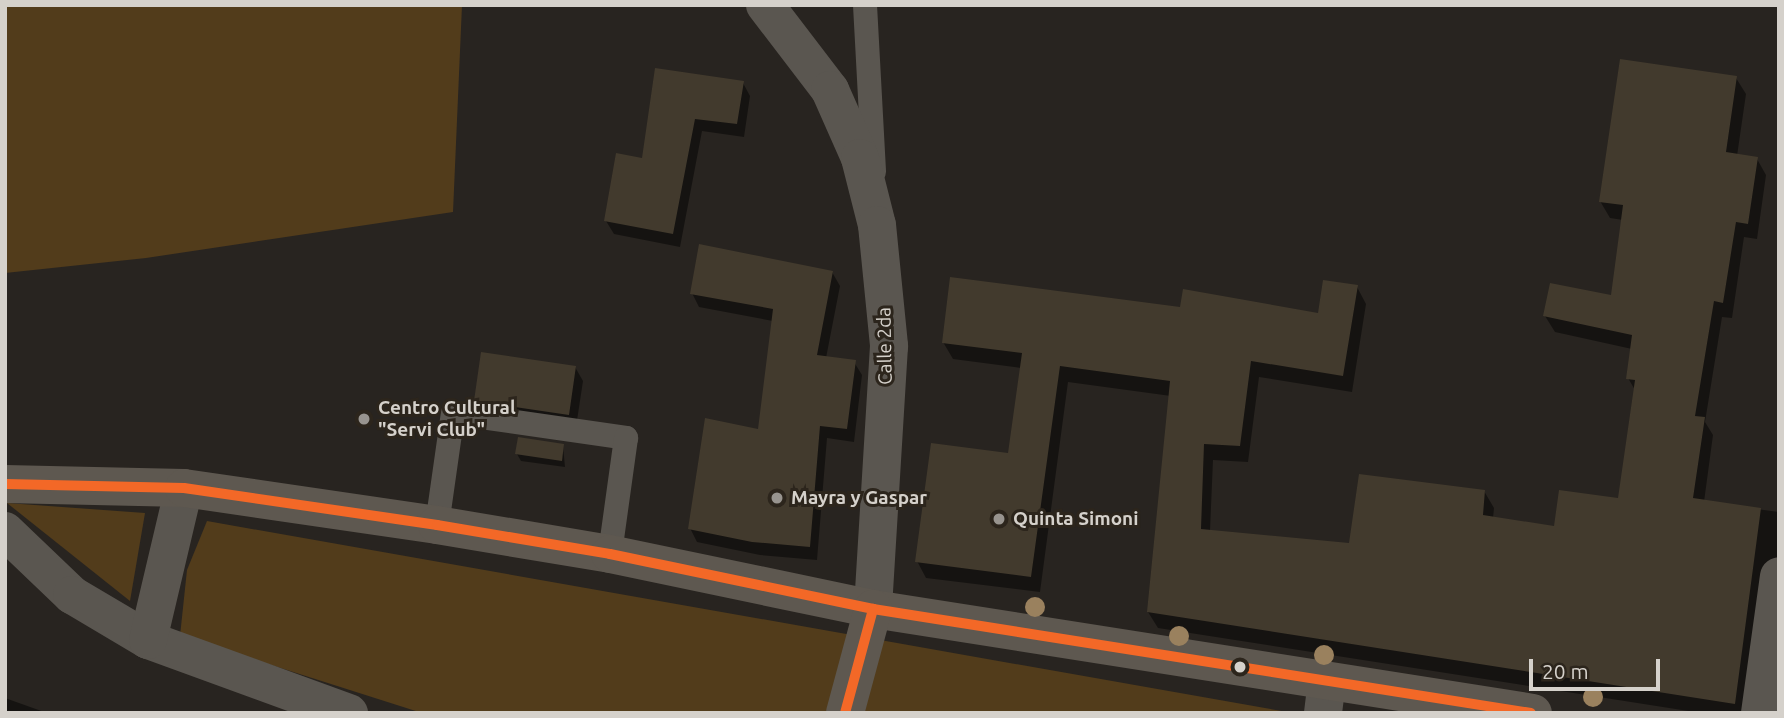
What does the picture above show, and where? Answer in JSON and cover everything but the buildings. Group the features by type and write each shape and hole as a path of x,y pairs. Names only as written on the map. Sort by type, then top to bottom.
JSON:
{"main road":[{"path":"5,484 184,488 437,525 610,554 1325,698 1533,713"},
{"name":"Calle 2da","path":"845,713 873,609"}],"street":[{"name":"Calle 2da","path":"765,5 830,90 860,159 877,225 889,346 873,609"},
{"path":"148,640 184,488"},
{"path":"5,531 72,595 148,640 349,713"},
{"path":"1760,713 1779,576"}],"lane":[{"path":"865,5 877,225"},
{"path":"437,525 453,413 626,438 610,554"}],"shaded area":[{"path":"5,5 462,5 453,212 146,258 5,273"},
{"path":"7,503 145,513 130,601"},
{"path":"207,521 1293,713 422,713 180,636 187,570"}],"transit line":[{"path":"5,484 184,488 437,525 610,554 873,609 1531,713"},
{"path":"845,713 873,609"}],"place":[{"name":"Centro Cultural \"Servi Club\"","path":"364,419"},
{"name":"Mayra y Gaspar","path":"777,498"},
{"name":"Quinta Simoni","path":"999,519"}]}
